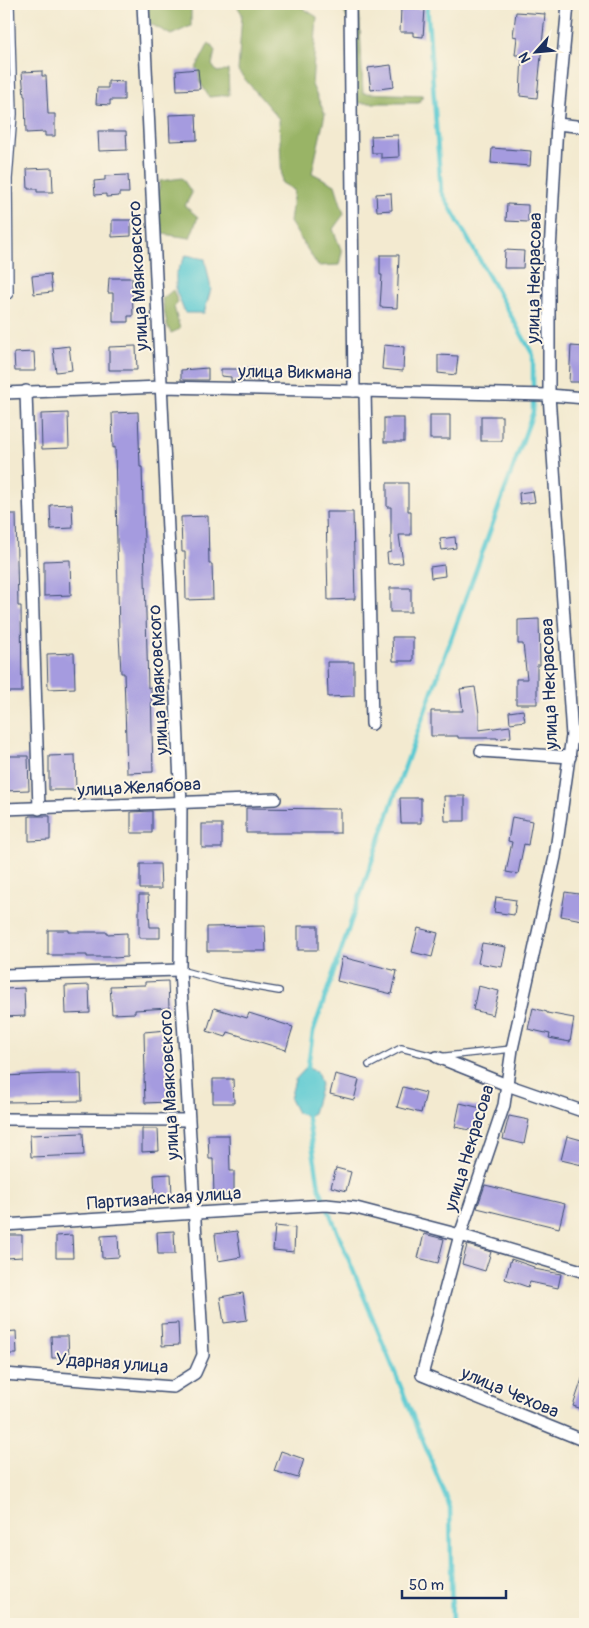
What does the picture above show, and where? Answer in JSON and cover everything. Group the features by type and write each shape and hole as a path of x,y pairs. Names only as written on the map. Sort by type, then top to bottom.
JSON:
{"street":[{"name":"улица Маяковского","path":"143,4 181,803 180,970 203,1355"},
{"path":"350,4 360,391 372,724"},
{"name":"улица Некрасова","path":"422,1374 460,1235 504,1105 512,1049 555,857 570,757 572,736 549,395 549,270 568,4"},
{"path":"558,124 585,127"},
{"name":"улица Викмана","path":"4,392 161,387 549,395 585,398"},
{"path":"26,391 39,809"},
{"path":"572,736 585,740"},
{"path":"481,751 570,757"},
{"name":"улица Желябова","path":"4,809 275,798"},
{"path":"4,975 180,970"},
{"path":"437,1057 506,1085 585,1112"},
{"path":"4,1119 188,1120"},
{"name":"Партизанская улица","path":"4,1225 326,1205 356,1208 460,1235 585,1272"},
{"name":"Ударная улица","path":"4,1374 173,1387 194,1373 203,1355"},
{"name":"улица Чехова","path":"422,1374 585,1441"}],"lane":[{"path":"4,295 10,295 9,179 14,114 11,4"},
{"path":"180,970 279,991"},
{"path":"369,1064 401,1048 437,1057 512,1049"}],"green space":[{"path":"148,4 191,4 191,26 171,35 149,23"},
{"path":"236,4 298,5 317,17 312,85 325,114 312,173 335,185 344,214 333,229 342,252 339,265 318,266 290,222 294,190 282,183 279,119 238,71 242,14"},
{"path":"341,4 359,4 363,93 423,95 419,103 358,103 350,95 352,30"},
{"path":"209,43 215,51 212,65 217,72 228,70 229,95 209,97 194,72"},
{"path":"182,178 192,193 185,206 198,217 190,238 163,234 156,210 160,181"},
{"path":"173,290 178,303 174,307 180,329 171,333 167,325 162,299"}],"water":[{"path":"186,255 205,259 211,289 204,313 185,313 176,291 176,274"},
{"path":"306,1068 317,1071 321,1085 313,1113 307,1116 297,1113 290,1099 295,1080"}],"building":[{"path":"401,8 425,9 423,37 413,36 413,32 400,32"},
{"path":"516,12 545,14 537,98 520,96 522,55 515,55 517,37 513,36"},
{"path":"391,65 394,87 371,90 368,68"},
{"path":"198,69 200,89 177,90 176,71"},
{"path":"42,71 42,76 46,76 48,114 55,114 55,136 45,136 45,132 26,133 22,72"},
{"path":"108,81 124,82 124,100 110,100 110,105 96,104 97,88 108,88"},
{"path":"196,114 197,140 170,141 169,115"},
{"path":"98,131 126,131 127,150 99,151"},
{"path":"398,135 399,157 381,158 381,153 372,153 371,136"},
{"path":"492,148 531,151 530,166 491,163"},
{"path":"52,168 53,192 37,192 37,189 28,189 27,169"},
{"path":"128,175 129,193 119,193 119,196 106,197 106,194 95,195 94,181 105,180 105,176"},
{"path":"391,193 392,210 377,211 376,194"},
{"path":"507,204 528,205 528,222 506,221"},
{"path":"112,220 131,220 131,236 112,237"},
{"path":"505,250 524,251 523,268 504,268"},
{"path":"380,255 399,255 397,308 380,307 382,275 380,275"},
{"path":"50,274 52,292 34,294 32,276"},
{"path":"109,278 132,278 133,316 128,316 128,322 113,322 113,293 108,293"},
{"path":"384,345 404,347 403,371 382,369"},
{"path":"69,346 72,370 56,372 53,348"},
{"path":"136,346 137,370 109,370 109,347"},
{"path":"571,346 585,347 585,382 569,382"},
{"path":"34,352 35,371 15,371 14,353"},
{"path":"438,355 458,356 456,375 438,373"},
{"path":"208,368 208,380 181,380 181,370"},
{"path":"221,369 254,369 268,372 266,382 244,379 244,381 231,381 231,377 221,376"},
{"path":"138,412 140,467 142,467 148,688 151,687 153,772 127,773 124,673 121,673 119,635 115,447 113,448 112,413"},
{"path":"68,413 69,448 42,449 41,414"},
{"path":"430,415 450,415 450,439 430,439"},
{"path":"481,416 502,416 502,441 481,441"},
{"path":"384,418 404,418 404,442 384,442"},
{"path":"387,483 408,483 408,511 411,511 411,535 399,535 403,563 388,564 387,553 391,552 391,507 387,507"},
{"path":"533,491 535,502 520,504 519,493"},
{"path":"72,504 73,528 51,529 50,505"},
{"path":"326,512 353,512 355,599 328,600"},
{"path":"4,514 16,514 18,606 21,606 22,692 4,692"},
{"path":"208,516 209,564 212,564 213,599 186,600 185,552 182,552 181,517"},
{"path":"455,537 456,548 442,550 440,539"},
{"path":"70,560 71,595 44,596 44,561"},
{"path":"444,565 445,576 431,578 430,567"},
{"path":"390,588 411,588 411,612 390,612"},
{"path":"539,619 540,665 537,665 537,704 516,704 516,679 527,679 523,644 518,644 518,620"},
{"path":"392,637 413,637 413,661 393,661"},
{"path":"74,653 75,688 48,689 47,654"},
{"path":"327,662 354,662 354,696 328,697"},
{"path":"475,687 479,713 479,730 510,726 511,737 497,739 431,736 431,711 463,711 460,689"},
{"path":"523,710 525,721 510,723 509,712"},
{"path":"75,755 76,790 49,790 49,756"},
{"path":"4,756 28,756 29,790 4,791"},
{"path":"444,796 465,796 465,821 445,821"},
{"path":"400,798 421,798 421,823 401,823"},
{"path":"246,808 340,809 340,833 246,833"},
{"path":"152,811 152,833 131,833 131,812"},
{"path":"29,816 50,816 50,840 29,841"},
{"path":"512,817 532,821 528,845 524,844 518,874 506,872 512,842 508,841"},
{"path":"202,824 222,824 222,848 202,848"},
{"path":"140,864 160,864 161,889 140,889"},
{"path":"565,892 585,895 582,920 561,916"},
{"path":"139,895 148,895 150,927 160,927 160,938 139,938"},
{"path":"496,897 516,900 514,915 494,912"},
{"path":"265,926 266,951 207,951 207,927"},
{"path":"298,926 318,926 318,950 298,950"},
{"path":"418,928 438,933 432,957 412,952"},
{"path":"48,930 107,932 107,934 127,933 127,957 48,955"},
{"path":"482,943 506,947 502,967 478,963"},
{"path":"342,957 397,971 392,994 337,981"},
{"path":"168,981 169,1008 135,1010 135,1013 112,1014 110,986 145,985 145,982"},
{"path":"89,985 90,1013 66,1014 65,986"},
{"path":"478,986 499,991 493,1015 473,1010"},
{"path":"24,988 25,1016 4,1017 4,989"},
{"path":"214,1008 247,1018 249,1013 293,1027 286,1050 228,1032 226,1037 207,1031"},
{"path":"533,1008 547,1013 574,1018 570,1042 549,1038 550,1034 528,1029"},
{"path":"167,1030 168,1102 145,1103 144,1032"},
{"path":"81,1074 82,1101 4,1102 4,1076"},
{"path":"335,1074 359,1080 354,1100 330,1094"},
{"path":"213,1079 233,1079 234,1103 213,1103"},
{"path":"403,1087 426,1093 421,1113 397,1107"},
{"path":"460,1103 481,1108 475,1131 455,1127"},
{"path":"509,1116 529,1120 524,1144 503,1139"},
{"path":"142,1129 158,1129 159,1151 142,1152"},
{"path":"83,1133 84,1155 31,1157 30,1135"},
{"path":"208,1135 229,1135 230,1171 234,1171 234,1196 214,1196 213,1159 209,1159"},
{"path":"567,1136 585,1141 582,1165 561,1160"},
{"path":"336,1168 351,1172 346,1191 331,1187"},
{"path":"171,1174 172,1196 155,1197 154,1175"},
{"path":"485,1185 565,1204 559,1228 477,1208"},
{"path":"275,1226 295,1228 294,1252 273,1250"},
{"path":"174,1231 175,1254 158,1254 157,1232"},
{"path":"237,1231 241,1257 218,1261 215,1234"},
{"path":"424,1234 444,1239 438,1263 418,1258"},
{"path":"5,1235 22,1235 22,1257 6,1258"},
{"path":"72,1235 73,1258 56,1258 56,1236"},
{"path":"118,1235 119,1257 102,1258 101,1236"},
{"path":"467,1245 491,1252 485,1271 462,1264"},
{"path":"511,1259 534,1267 534,1269 561,1274 558,1288 530,1282 528,1287 505,1279"},
{"path":"243,1293 247,1320 224,1323 220,1297"},
{"path":"178,1323 179,1345 162,1346 161,1324"},
{"path":"16,1331 17,1354 4,1354 4,1332"},
{"path":"51,1336 68,1336 69,1358 52,1358"},
{"path":"583,1376 585,1377 585,1410 573,1406"},
{"path":"281,1451 304,1459 298,1478 274,1471"}],"waterway":[{"path":"307,1072 313,1032 394,797 533,412 533,355 441,191 427,4"},
{"path":"307,1113 319,1187 450,1507 452,1624"}]}
